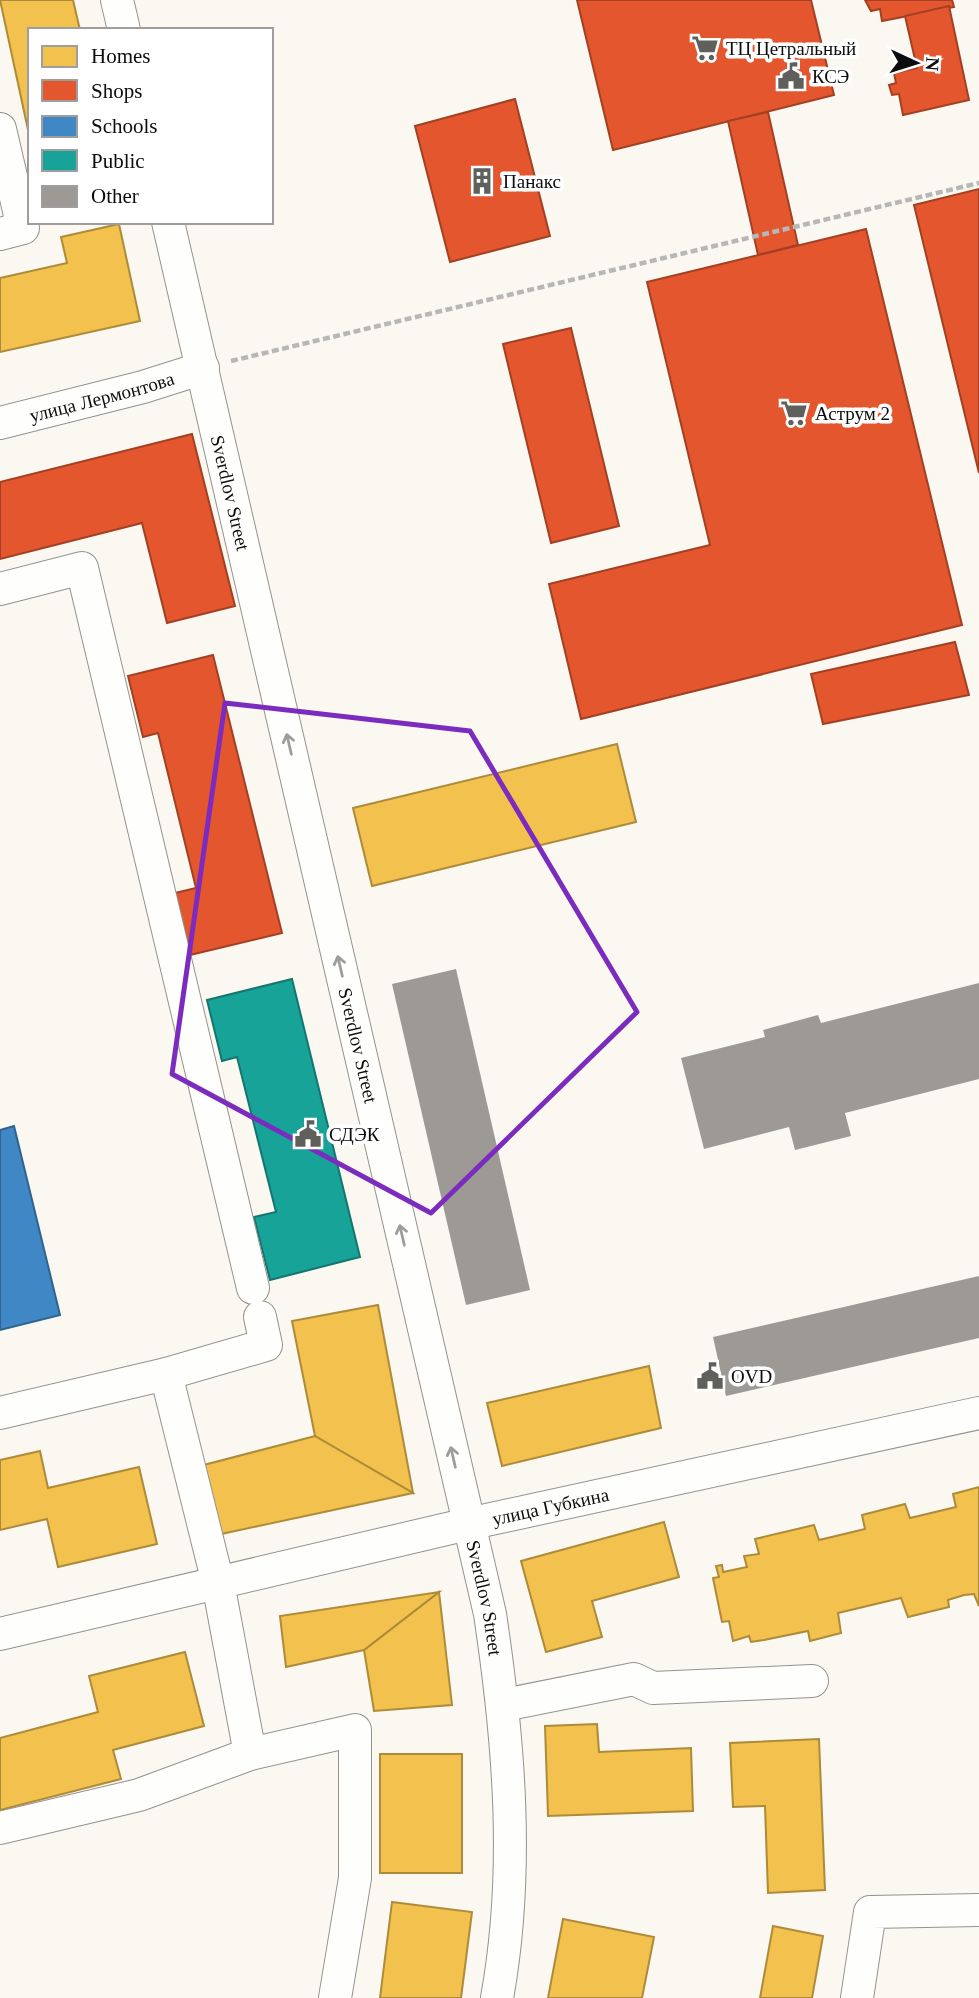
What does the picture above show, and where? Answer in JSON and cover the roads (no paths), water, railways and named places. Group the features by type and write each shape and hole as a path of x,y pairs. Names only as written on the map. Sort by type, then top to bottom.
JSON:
{"street":[{"path":"117,0 124,28"},
{"path":"0,129 23,228 0,234"},
{"name":"Sverdlov Street","path":"169,224 490,1614 504,1705 510,1797 509,1890 497,1998"},
{"name":"улица Лермонтова","path":"0,423 143,387 203,368"},
{"path":"0,589 82,568 266,1345 166,1374 0,1413"},
{"path":"166,1374 218,1583 250,1754"},
{"name":"улица Губкина","path":"0,1634 468,1524 979,1413"},
{"path":"504,1705 634,1679 653,1688 813,1681"},
{"path":"0,1828 139,1795 250,1754 355,1730 355,1878 335,1998"},
{"path":"857,1998 870,1912 979,1910"}],"place":[{"name":"ТЦ Цетральный","path":"705,48"},
{"name":"КСЭ","path":"791,76"},
{"name":"Панакс","path":"482,181"},
{"name":"Аструм 2","path":"794,413"},
{"name":"СДЭК","path":"308,1134"},
{"name":"OVD","path":"710,1376"}]}
